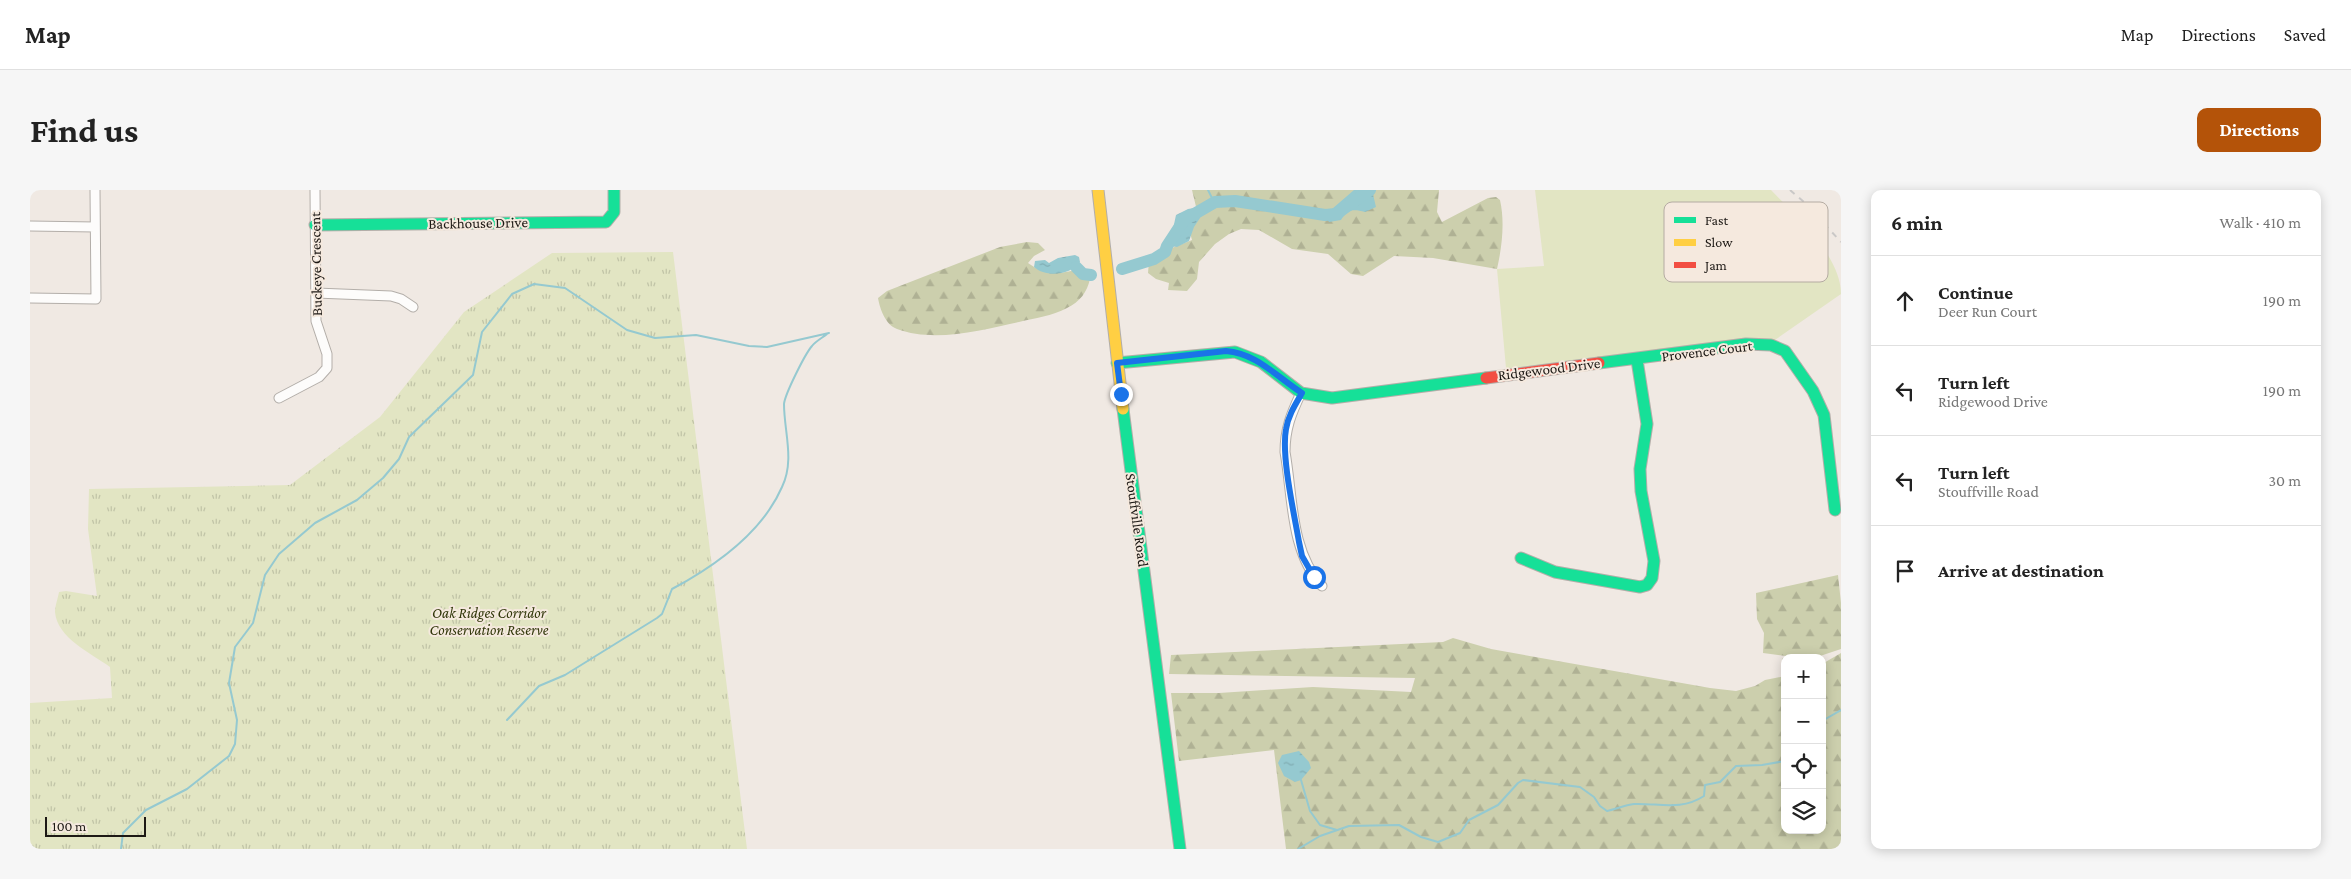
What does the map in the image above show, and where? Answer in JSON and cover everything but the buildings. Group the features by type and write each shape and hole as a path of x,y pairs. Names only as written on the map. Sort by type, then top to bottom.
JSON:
{"street":[{"path":"30,298 96,299 95,190"},
{"name":"Buckeye Crescent","path":"279,398 319,376 328,368 326,354 316,321 315,190"},
{"name":"Backhouse Drive","path":"315,225 606,222 613,216 616,210 614,190"},
{"name":"Stouffville Road","path":"1098,190 1117,363 1180,849"},
{"path":"30,226 95,227"},
{"path":"316,293 391,296 401,299 413,308"},
{"name":"Provence Court","path":"1637,360 1746,344 1769,344 1784,350 1820,404 1824,415 1835,510"},
{"name":"Ridgewood Drive","path":"1117,363 1235,352 1261,362 1302,393 1332,398 1637,360"},
{"path":"1521,558 1555,572 1640,587 1647,585 1652,578 1654,561 1641,491 1640,469 1646,418 1637,360"},
{"path":"1302,393 1289,417 1285,436 1285,452 1302,556 1314,577 1322,586"}],"green space":[{"path":"1192,190 1439,190 1437,212 1442,222 1488,198 1496,197 1500,200 1502,208 1503,226 1497,269 1433,258 1394,256 1363,276 1351,274 1328,254 1292,249 1259,230 1241,229 1229,234 1215,244 1199,262 1197,279 1187,291 1168,290 1169,283 1156,279 1148,273 1149,261 1167,250 1192,240 1189,229 1198,215"},
{"path":"1535,190 1771,190 1783,202 1664,202 1664,282 1828,282 1828,256 1834,265 1841,294 1762,349 1507,379 1497,269 1544,266"},
{"path":"1027,242 1038,243 1045,250 1034,256 1028,263 1034,267 1053,273 1081,268 1090,279 1085,292 1076,303 1061,311 1043,316 958,334 927,335 911,333 893,327 884,316 878,298 887,291 1000,247"},
{"name":"Oak Ridges Corridor Conservation Reserve","path":"673,252 747,849 30,849 30,703 112,698 110,667 68,637 57,621 55,612 59,592 66,591 97,596 88,529 89,489 290,485 380,417 464,312 552,253"},
{"path":"1838,575 1841,603 1841,649 1826,654 1781,655 1763,653 1764,633 1757,619 1756,593"},
{"path":"1453,638 1491,649 1736,691 1755,686 1765,680 1781,677 1781,834 1826,834 1826,662 1841,653 1841,849 1286,849 1274,750 1179,761 1171,693 1219,693 1313,687 1411,692 1415,678 1169,674 1171,655 1443,642"}],"water":[{"path":"1354,190 1372,190 1376,207 1365,212 1351,211 1341,220 1329,222 1325,215"},
{"path":"1194,208 1199,211 1200,218 1194,227 1189,241 1177,247 1166,245 1165,239 1173,229 1176,215"},
{"path":"1075,255 1079,257 1080,262 1071,270 1065,272 1051,274 1034,267 1035,261 1045,260 1049,263 1058,258"},
{"path":"1299,751 1309,762 1311,768 1301,780 1295,782 1284,776 1278,763 1282,755"}],"waterway":[{"path":"1208,190 1214,202"},
{"path":"1122,269 1154,259 1165,252 1184,220 1215,202 1235,201 1325,215 1336,214 1370,190"},
{"path":"1076,267 1083,274 1091,275"},
{"path":"121,849 123,833 146,810 187,789 229,756 235,744 237,720 229,683 235,647 253,623 265,575 279,554 315,523 357,500 383,478 399,459 409,437 473,375 482,332 512,294 534,284 565,288 627,330 655,338 696,335 749,346 767,347 829,333"},
{"path":"507,720 539,686 565,675 657,618 662,614 672,589 705,570 736,547 762,519 782,487 788,467 788,446 784,414 785,399 809,350 827,334"},
{"path":"1826,719 1841,710"},
{"path":"1298,849 1320,836 1349,826 1399,825 1421,837 1438,842 1460,833 1469,820 1498,805 1523,780 1580,787 1594,797 1600,806 1607,811 1634,804 1678,805 1695,801 1704,796 1705,785 1720,782 1736,766 1781,762"},
{"path":"1301,780 1310,811 1320,825 1337,830"}],"railway":[{"path":"1790,190 1804,202"},
{"path":"1828,228 1841,242"}],"traffic: fast":[{"path":"315,225 606,222 614,212 614,190"},
{"path":"1599,363 1746,344 1771,345 1785,351 1813,391 1824,415 1835,510"},
{"path":"1117,363 1235,352 1261,362 1301,393 1332,398 1486,378"},
{"path":"1521,558 1555,572 1640,587 1647,585 1652,578 1654,561 1641,491 1640,469 1647,424 1637,360"},
{"path":"1123,409 1180,849"}],"traffic: slow":[{"path":"1098,190 1123,409"}],"traffic: jam":[{"path":"1486,378 1599,363"}],"route":[{"path":"1121,394 1117,363 1226,351 1246,354 1261,362 1274,374 1302,393 1289,417 1286,427 1285,452 1302,556 1314,577"}]}
